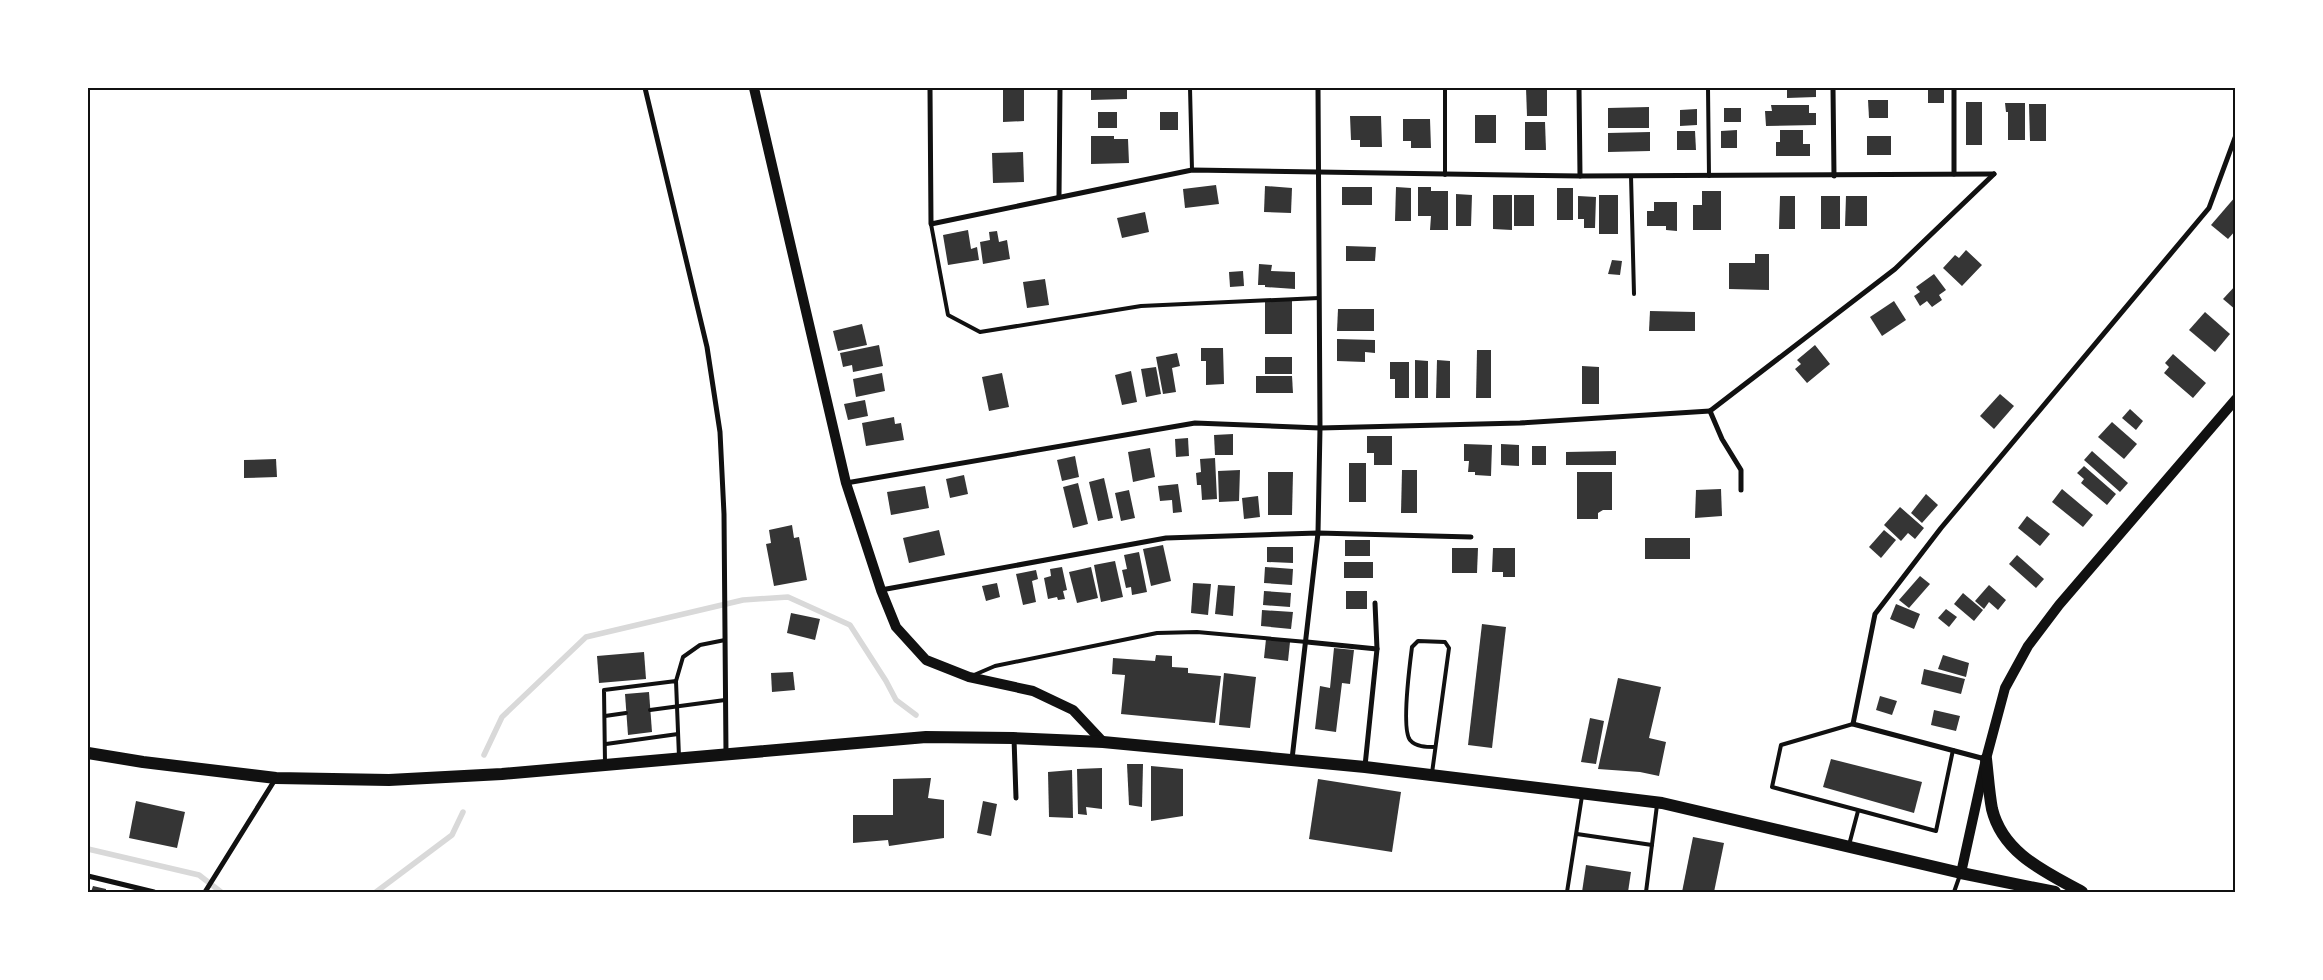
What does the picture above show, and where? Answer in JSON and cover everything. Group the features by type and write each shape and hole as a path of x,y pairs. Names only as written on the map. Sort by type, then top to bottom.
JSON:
{"main road":[{"path":"754,88 846,483 881,590 896,627 926,660 969,677 1033,691 1073,710 1103,742"},
{"path":"1961,873 1986,759 2006,688 2028,646 2060,605 2236,399"},
{"path":"88,753 143,762 276,778 389,780 502,774 926,737 1103,742 1365,767 1657,803 1961,873 2055,892"},
{"path":"1986,759 1992,810 2006,840 2027,861 2082,892"}],"street":[{"path":"645,88 710,366 720,432 724,514 726,754"},
{"path":"846,483 1195,423 1320,428 1520,423 1710,411 1895,269 1994,174 1580,176 1192,170 931,224 930,88"},
{"path":"1059,196 1060,88"},
{"path":"1292,759 1318,534 1320,428 1318,88"},
{"path":"1579,88 1580,176"},
{"path":"1833,88 1834,176"},
{"path":"1954,88 1954,174"},
{"path":"1986,759 1853,724 1876,614 1941,528 2209,208 2236,135"},
{"path":"1710,411 1722,439 1741,470 1741,490"},
{"path":"881,590 1166,538 1318,534 1470,538"},
{"path":"1365,767 1377,649 1375,603"},
{"path":"1307,642 1377,649"},
{"path":"1014,738 1016,798"},
{"path":"205,892 276,778"},
{"path":"88,876 154,892"}],"lane":[{"path":"1190,88 1192,170"},
{"path":"1445,88 1445,174"},
{"path":"1708,88 1709,176"},
{"path":"1631,176 1634,294"},
{"path":"931,224 948,315 980,332 1141,306 1319,298"},
{"path":"969,677 996,666 1157,633 1197,632 1307,642"},
{"path":"679,758 676,681 683,657 700,645 725,640"},
{"path":"1431,775 1435,747 1448,648 1445,642 1418,641 1412,647 1405,726 1409,739 1418,746 1435,747"},
{"path":"605,765 604,690 676,681"},
{"path":"650,710 725,700"},
{"path":"605,716 626,713"},
{"path":"1853,724 1781,745 1772,787 1936,832 1953,750"},
{"path":"606,744 678,734"},
{"path":"1567,892 1582,794"},
{"path":"1646,892 1657,803"},
{"path":"1849,847 1858,811"},
{"path":"1577,834 1652,845"},
{"path":"1954,892 1961,873"}],"building":[{"path":"1003,88 1024,88 1024,121 1003,122"},
{"path":"1091,88 1127,88 1127,99 1091,100"},
{"path":"1526,88 1547,88 1547,116 1527,116"},
{"path":"1787,88 1816,88 1816,97 1787,98"},
{"path":"1928,90 1944,90 1944,103 1928,103"},
{"path":"1868,100 1888,100 1888,118 1869,118"},
{"path":"1966,102 1982,102 1982,145 1966,145"},
{"path":"2005,103 2025,103 2025,140 2008,140 2008,112 2006,112"},
{"path":"2029,104 2046,104 2046,141 2030,141"},
{"path":"1771,105 1809,105 1809,113 1816,113 1816,125 1766,126 1765,111 1772,111"},
{"path":"1649,107 1649,128 1608,128 1608,108"},
{"path":"1724,108 1741,108 1741,122 1724,122"},
{"path":"1697,109 1697,125 1680,126 1680,110"},
{"path":"1098,112 1117,112 1117,128 1098,128"},
{"path":"1160,112 1178,112 1178,130 1160,130"},
{"path":"1475,115 1496,115 1496,143 1475,143"},
{"path":"1350,116 1381,116 1382,147 1360,147 1360,140 1351,140"},
{"path":"1403,119 1430,119 1431,148 1411,148 1411,141 1403,141"},
{"path":"1525,122 1545,122 1546,150 1525,150"},
{"path":"1737,130 1737,148 1721,148 1721,131"},
{"path":"1780,130 1803,130 1803,144 1810,144 1810,156 1776,156 1776,142 1780,142"},
{"path":"1677,131 1695,131 1696,150 1677,150"},
{"path":"1650,132 1650,151 1608,152 1608,133"},
{"path":"1091,136 1114,136 1114,139 1128,139 1129,163 1091,164"},
{"path":"1867,136 1891,136 1891,155 1867,155"},
{"path":"1023,152 1024,182 993,183 992,153"},
{"path":"1216,185 1219,204 1185,208 1183,189"},
{"path":"1265,186 1292,188 1291,213 1264,212"},
{"path":"1342,187 1372,187 1372,205 1342,205"},
{"path":"1396,187 1411,188 1411,221 1395,221"},
{"path":"1418,187 1431,187 1431,191 1448,191 1448,230 1430,230 1431,216 1418,216"},
{"path":"1557,188 1573,188 1573,220 1557,220"},
{"path":"1702,191 1721,191 1721,230 1693,230 1693,205 1702,205"},
{"path":"1456,194 1472,195 1471,226 1456,226"},
{"path":"1493,195 1512,195 1512,230 1493,229"},
{"path":"1514,195 1534,195 1534,226 1514,226"},
{"path":"1599,195 1618,195 1618,234 1599,234"},
{"path":"1578,196 1596,197 1595,228 1584,228 1584,219 1578,219"},
{"path":"1780,196 1795,196 1795,229 1779,229"},
{"path":"1821,196 1840,196 1840,229 1821,229"},
{"path":"1846,196 1867,196 1867,226 1845,226"},
{"path":"2236,196 2236,230 2228,239 2211,225"},
{"path":"1654,202 1677,202 1677,231 1666,230 1666,226 1647,226 1647,211 1654,211"},
{"path":"1145,212 1149,232 1122,238 1117,218"},
{"path":"968,230 971,249 977,247 979,260 948,265 943,235"},
{"path":"997,231 999,242 1007,240 1010,259 983,264 980,242 990,240 989,232"},
{"path":"1346,246 1376,247 1375,261 1346,261"},
{"path":"1966,250 1982,265 1962,286 1943,268 1955,255 1959,258"},
{"path":"1755,254 1769,254 1769,290 1729,289 1729,263 1755,263"},
{"path":"1612,260 1622,261 1620,275 1608,274"},
{"path":"1259,264 1272,265 1271,271 1295,272 1295,289 1258,285"},
{"path":"1243,271 1244,286 1230,287 1229,272"},
{"path":"1934,274 1946,290 1939,295 1942,300 1932,307 1927,301 1920,306 1914,296 1920,292 1916,287"},
{"path":"1045,279 1049,305 1027,308 1023,282"},
{"path":"2236,285 2236,310 2223,299"},
{"path":"1265,301 1292,301 1292,334 1265,334"},
{"path":"1894,301 1906,320 1882,336 1870,317"},
{"path":"1338,309 1374,309 1374,331 1337,331"},
{"path":"1650,311 1695,312 1695,331 1649,331"},
{"path":"2205,312 2230,334 2215,352 2189,330"},
{"path":"862,324 867,345 838,351 833,331"},
{"path":"1337,339 1375,340 1375,353 1365,352 1365,362 1337,361"},
{"path":"879,345 883,366 853,372 852,365 843,367 840,353"},
{"path":"1815,345 1830,364 1807,383 1795,369 1801,364 1797,360"},
{"path":"1201,348 1223,348 1224,384 1206,385 1206,361 1201,361"},
{"path":"1477,350 1491,350 1491,398 1476,398"},
{"path":"1177,353 1180,366 1172,368 1176,392 1163,394 1156,357"},
{"path":"2173,354 2206,383 2193,398 2164,373 2169,367 2165,363"},
{"path":"1265,357 1292,357 1292,374 1265,374"},
{"path":"1415,360 1428,361 1428,398 1415,398"},
{"path":"1437,360 1450,361 1450,398 1436,398"},
{"path":"1390,362 1409,362 1409,398 1395,398 1395,379 1390,379"},
{"path":"1582,366 1599,367 1599,404 1582,404"},
{"path":"1156,367 1161,394 1146,397 1141,369"},
{"path":"1131,371 1137,402 1122,405 1115,375"},
{"path":"882,373 885,391 856,397 853,379"},
{"path":"1002,373 1009,407 989,411 982,377"},
{"path":"1256,376 1292,376 1293,393 1256,393"},
{"path":"2000,394 2014,406 1994,429 1980,416"},
{"path":"865,400 868,416 848,420 844,404"},
{"path":"2130,409 2143,421 2136,430 2122,418"},
{"path":"894,417 895,424 901,423 904,440 866,446 862,423"},
{"path":"2112,422 2137,444 2124,459 2098,437"},
{"path":"1233,434 1233,455 1215,455 1214,435"},
{"path":"1367,436 1392,436 1392,465 1374,465 1374,453 1367,453"},
{"path":"1188,438 1189,456 1176,457 1175,439"},
{"path":"1464,444 1492,445 1491,476 1475,475 1475,472 1468,472 1469,461 1464,461"},
{"path":"1501,444 1519,445 1519,466 1501,465"},
{"path":"1532,446 1546,446 1546,465 1532,465"},
{"path":"1150,448 1155,477 1133,482 1128,452"},
{"path":"1616,451 1616,465 1566,465 1566,452"},
{"path":"2092,451 2128,483 2120,492 2084,460"},
{"path":"1075,456 1079,477 1062,481 1057,460"},
{"path":"1215,458 1217,499 1202,500 1201,485 1197,485 1196,473 1201,472 1200,459"},
{"path":"276,459 277,477 244,478 244,460"},
{"path":"1349,463 1366,463 1366,502 1349,502"},
{"path":"2084,466 2116,494 2107,505 2081,483 2084,479 2077,473"},
{"path":"1240,470 1239,501 1219,502 1218,471"},
{"path":"1402,470 1417,470 1417,513 1401,513"},
{"path":"1268,472 1293,472 1292,515 1268,515"},
{"path":"1577,472 1612,472 1612,510 1603,510 1598,513 1598,519 1577,519"},
{"path":"964,475 968,494 950,498 946,479"},
{"path":"1104,478 1113,518 1098,521 1089,482"},
{"path":"1078,483 1088,524 1073,528 1063,487"},
{"path":"1178,484 1182,512 1173,513 1172,500 1160,501 1158,486"},
{"path":"925,486 929,508 891,515 887,492"},
{"path":"1721,489 1722,516 1695,518 1696,490"},
{"path":"2062,489 2093,515 2083,527 2052,502"},
{"path":"1129,490 1135,518 1121,521 1115,493"},
{"path":"1926,494 1938,505 1922,523 1911,513"},
{"path":"1258,496 1260,517 1244,519 1242,498"},
{"path":"1900,507 1924,528 1915,539 1908,533 1901,541 1884,525"},
{"path":"2027,516 2050,534 2040,546 2018,528"},
{"path":"792,525 794,538 799,537 807,580 774,586 766,544 771,543 769,530"},
{"path":"939,530 945,555 909,563 903,538"},
{"path":"1884,530 1896,540 1881,558 1869,547"},
{"path":"1645,538 1690,538 1690,559 1645,559"},
{"path":"1345,540 1370,540 1370,556 1345,556"},
{"path":"1163,545 1171,581 1151,586 1143,549"},
{"path":"1267,547 1293,547 1293,563 1267,562"},
{"path":"1452,548 1478,548 1477,573 1452,573"},
{"path":"1493,548 1515,548 1515,577 1503,577 1503,572 1492,572"},
{"path":"1139,552 1147,592 1132,595 1131,587 1126,588 1122,570 1127,569 1124,555"},
{"path":"2017,555 2044,579 2036,588 2009,564"},
{"path":"1115,561 1123,597 1101,602 1094,565"},
{"path":"1344,562 1373,562 1373,578 1344,578"},
{"path":"1062,567 1067,590 1063,591 1065,599 1058,600 1057,597 1048,599 1044,578 1051,576 1050,569"},
{"path":"1091,567 1098,598 1077,603 1069,572"},
{"path":"1265,567 1293,569 1292,585 1264,583"},
{"path":"1036,570 1038,579 1032,581 1036,602 1023,605 1016,574"},
{"path":"1920,576 1930,584 1909,608 1899,600"},
{"path":"997,583 1000,597 986,601 982,586"},
{"path":"1193,583 1211,584 1208,615 1191,613"},
{"path":"1218,585 1235,586 1233,616 1215,614"},
{"path":"1989,585 2006,600 1998,610 1989,602 1984,609 1975,601"},
{"path":"1264,591 1291,593 1290,607 1263,605"},
{"path":"1346,591 1367,591 1367,609 1346,609"},
{"path":"1963,593 1983,610 1974,621 1954,604"},
{"path":"1896,604 1920,614 1914,629 1890,619"},
{"path":"1946,609 1957,617 1949,627 1938,618"},
{"path":"1262,610 1293,612 1291,629 1261,626"},
{"path":"791,613 820,619 815,640 787,633"},
{"path":"1482,624 1506,627 1492,748 1468,745"},
{"path":"1266,639 1290,642 1288,661 1264,658"},
{"path":"1334,648 1354,650 1350,684 1342,683 1336,732 1315,729 1320,686 1330,688"},
{"path":"644,652 646,679 599,683 597,656"},
{"path":"1156,655 1172,656 1172,667 1188,668 1188,673 1221,676 1215,723 1121,714 1125,675 1112,674 1113,658 1155,661"},
{"path":"1943,655 1969,663 1966,677 1938,669"},
{"path":"1924,669 1965,679 1961,694 1921,684"},
{"path":"793,672 795,690 772,692 771,673"},
{"path":"1224,673 1256,677 1250,728 1219,725"},
{"path":"1618,678 1661,687 1649,738 1666,742 1659,776 1640,772 1598,769"},
{"path":"649,692 652,732 628,735 625,694"},
{"path":"1880,696 1897,701 1892,715 1876,710"},
{"path":"1934,710 1960,716 1956,731 1931,725"},
{"path":"1590,718 1604,721 1596,764 1581,762"},
{"path":"1831,759 1922,782 1914,813 1823,787"},
{"path":"1127,764 1143,764 1142,807 1129,805"},
{"path":"1151,766 1183,769 1183,816 1151,821"},
{"path":"1102,768 1102,809 1086,807 1087,815 1078,814 1077,769"},
{"path":"1072,770 1073,818 1049,817 1048,772"},
{"path":"931,778 928,798 944,800 944,838 889,846 888,840 853,843 853,815 893,815 893,779"},
{"path":"1318,779 1401,792 1392,852 1309,839"},
{"path":"136,801 185,812 177,848 129,838"},
{"path":"983,801 997,804 991,836 977,833"},
{"path":"1693,837 1724,843 1714,892 1682,892"},
{"path":"1586,865 1631,872 1628,892 1582,892"},
{"path":"93,886 106,889 106,892 91,892"}],"waterway":[{"path":"484,755 502,717 586,637 743,600 788,597 850,625 896,700 916,715"},
{"path":"376,892 452,835 463,812"},
{"path":"88,849 199,875 221,892"}]}
